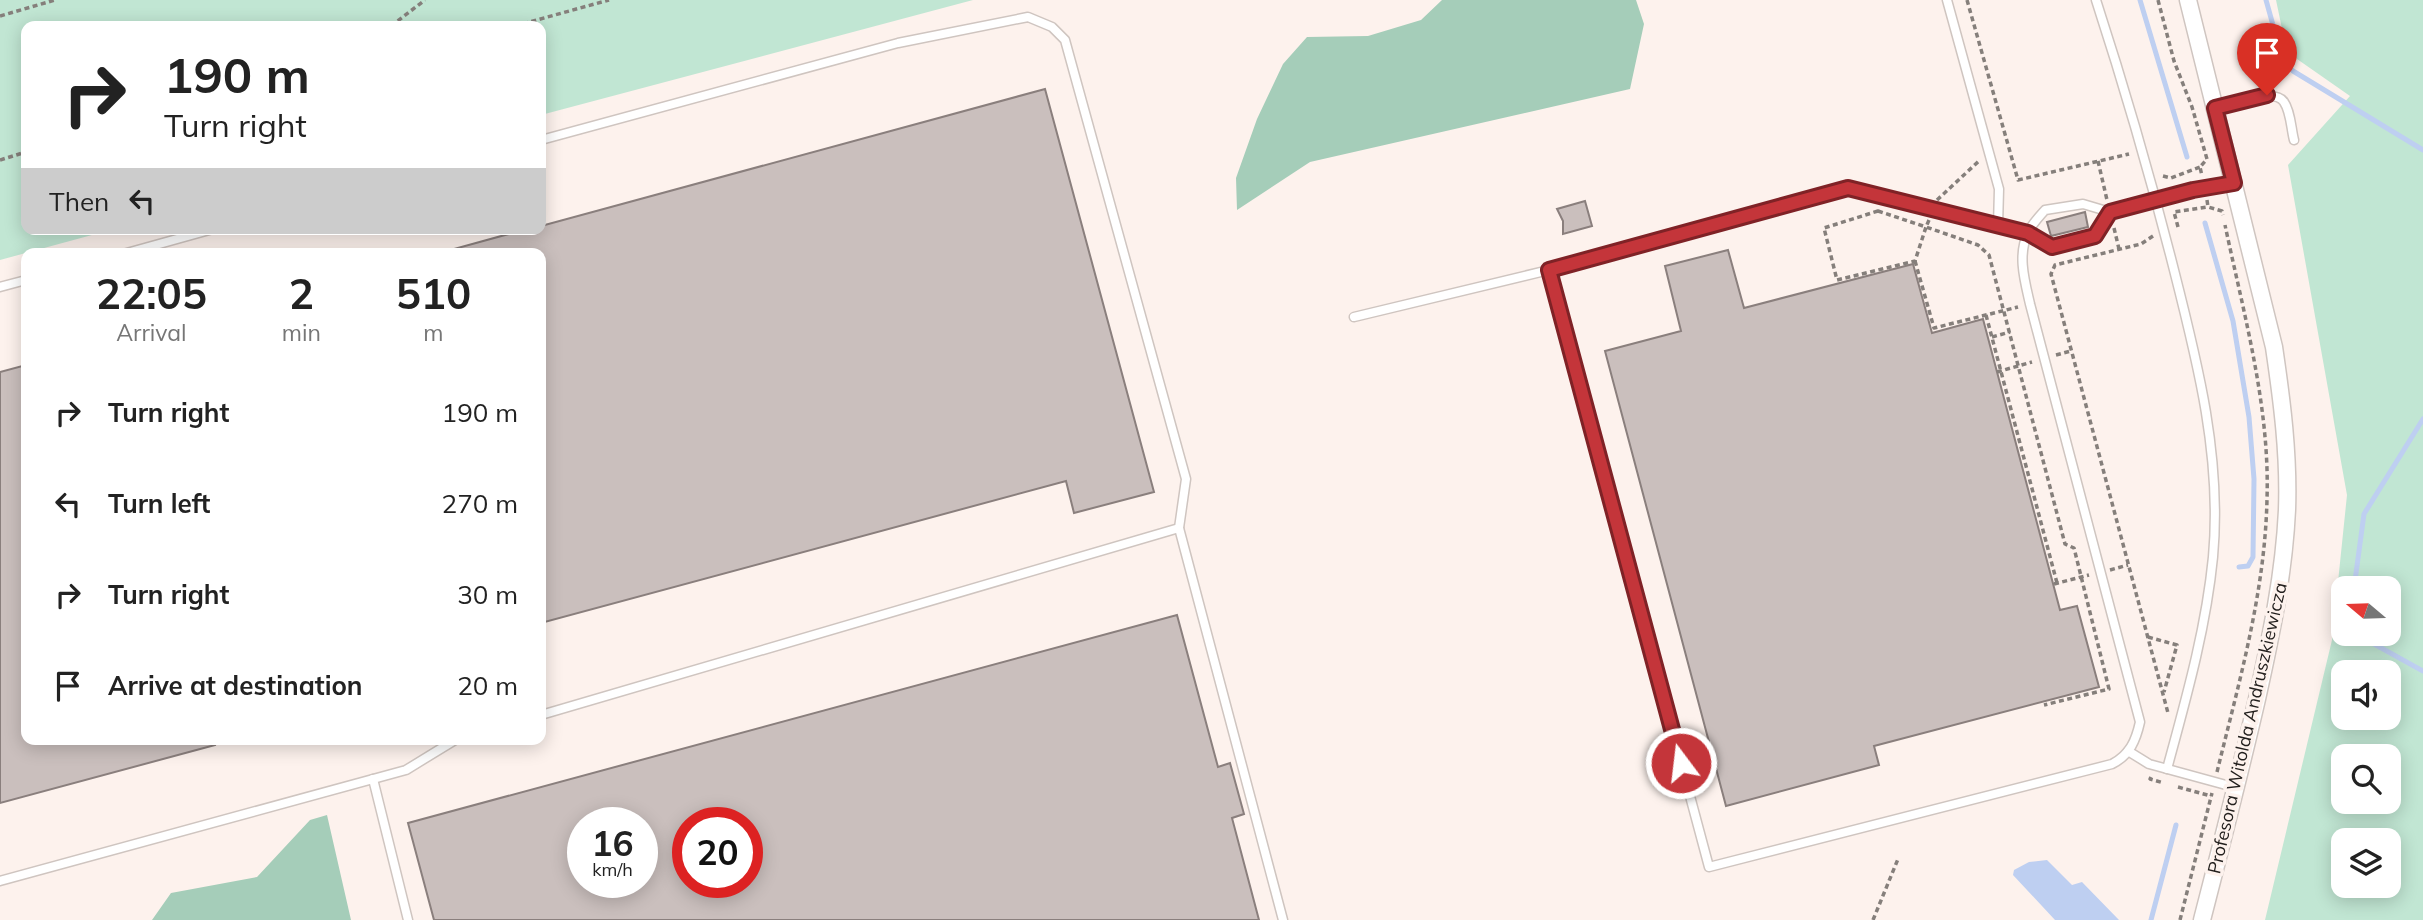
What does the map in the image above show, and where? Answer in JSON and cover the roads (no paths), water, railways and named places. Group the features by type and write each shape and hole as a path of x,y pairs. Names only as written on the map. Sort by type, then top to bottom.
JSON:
{"street":[{"name":"Profesora Witolda Andruszkiewicza","path":"2188,0 2274,347 2283,402 2287,482 2283,563 2276,608 2237,788 2202,920"}],"lane":[{"path":"1947,0 1999,189 1998,226"},
{"path":"2096,0 2143,150 2165,233 2206,404 2213,452 2213,555 2206,607 2167,769"},
{"path":"546,139 898,43 1028,17 1052,27 1065,40 1185,479 1178,528 1283,920"},
{"path":"2215,108 2267,95 2279,97 2286,104 2294,140"},
{"path":"1549,270 1709,867 2112,764 2122,759 2136,739 2140,722 2030,304 2023,272 2023,255 2028,233 2045,211 2083,204 2110,212 2193,190 2234,183"},
{"path":"1354,317 1549,270 1848,188 2028,233 2052,247 2095,236 2110,212"},
{"path":"145,248 191,235"},
{"path":"0,287 21,281"},
{"path":"546,714 1178,528"},
{"path":"0,881 406,770 444,745"},
{"path":"2128,751 2154,765 2237,788"},
{"path":"373,779 408,920"}],"water":[{"path":"2047,860 2072,885 2082,882 2119,920 2055,920 2013,875 2014,870 2029,862"}],"waterway":[{"path":"2140,0 2187,157"},
{"path":"2266,0 2283,61 2293,71 2423,150"},
{"path":"2205,223 2233,321 2249,417 2254,479 2253,557 2248,566 2239,567"},
{"path":"2356,576 2364,514 2423,419"},
{"path":"2378,646 2423,671"},
{"path":"2151,920 2176,825"}]}
